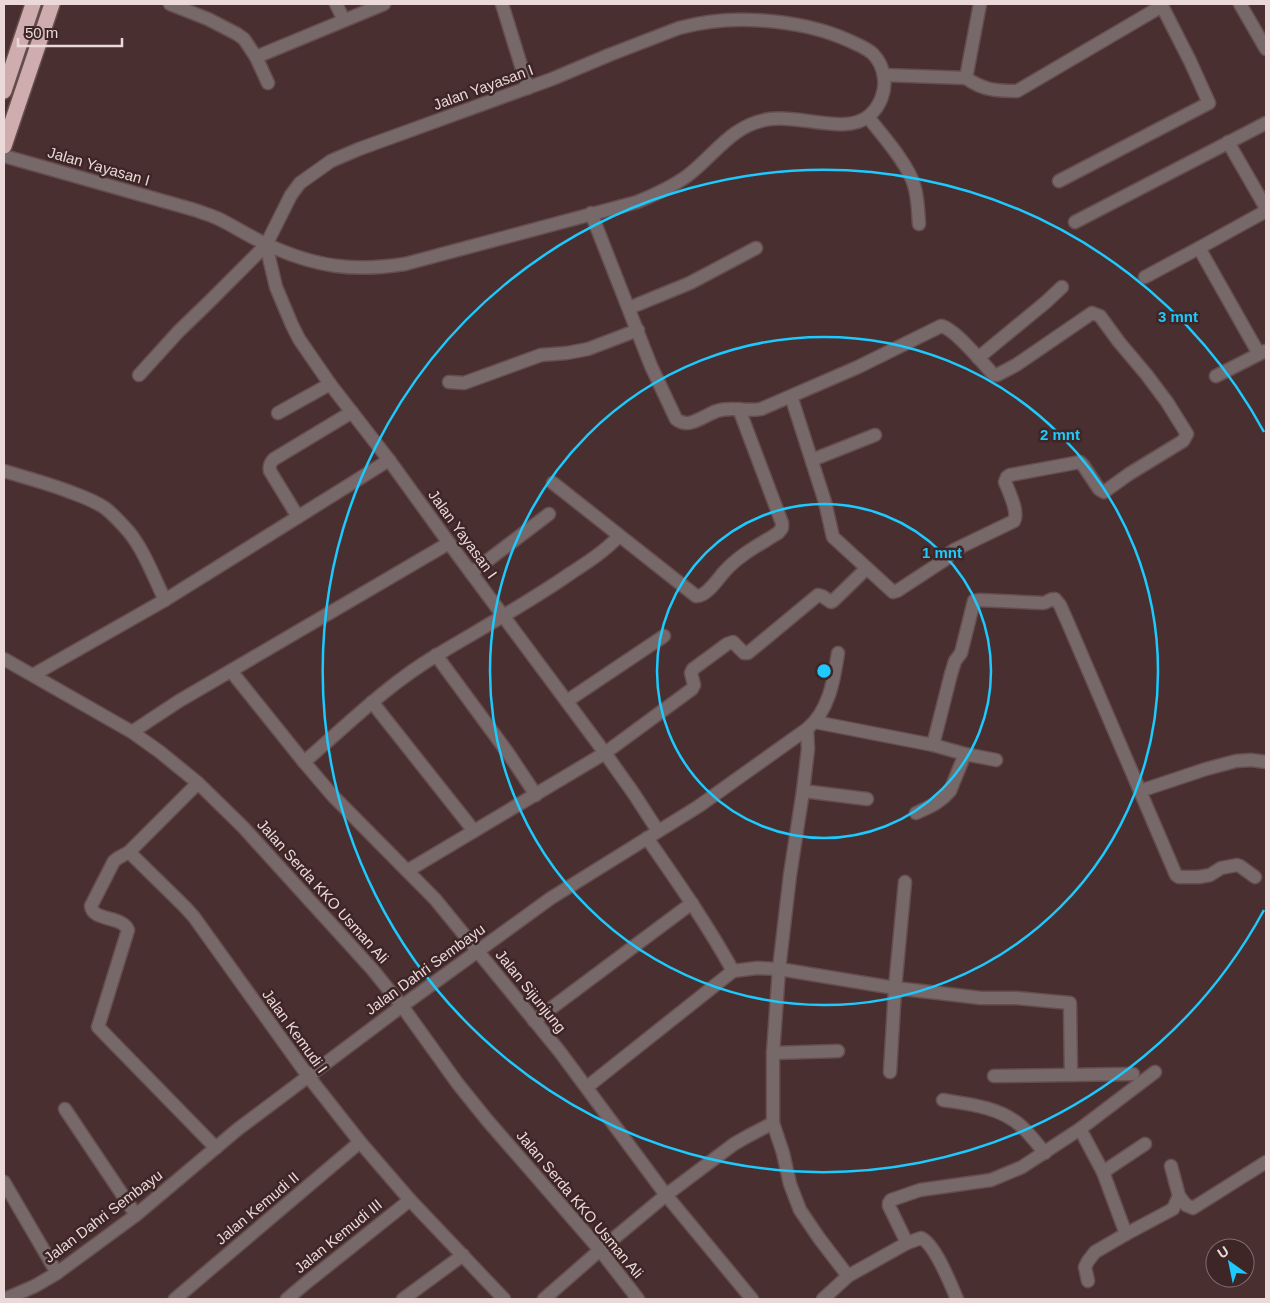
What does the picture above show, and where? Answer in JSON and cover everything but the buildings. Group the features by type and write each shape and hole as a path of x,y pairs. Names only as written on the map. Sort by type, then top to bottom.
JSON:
{"highway":[{"path":"4,91 33,4"},
{"path":"4,146 52,4"}],"street":[{"path":"170,4 208,19 238,34 244,39 256,57 268,83"},
{"path":"336,4 344,20"},
{"path":"256,57 384,4"},
{"path":"502,4 528,88"},
{"path":"963,78 980,4"},
{"path":"139,375 178,332 266,245 310,262 327,266 381,268 405,264 637,202 687,176 733,134 756,122 786,118 844,125 854,124 868,117 880,101 884,75 963,78 983,88 999,91 1017,91 1163,4 1209,102 1059,181"},
{"path":"1240,4 1266,49"},
{"name":"Jalan Yayasan I","path":"658,831 605,753 389,460 330,384 299,339 276,287 266,245 291,195 300,184 331,161 359,149 552,79 679,28 713,22 750,20 817,29 840,36 872,53 881,66 884,75"},
{"path":"868,117 910,175 916,192 919,224"},
{"path":"1075,222 1266,123"},
{"path":"1145,277 1266,209 1228,142"},
{"name":"Jalan Yayasan I","path":"4,156 196,210 217,218 266,245"},
{"path":"591,213 651,366 676,419 680,422 686,424 716,411 730,408 756,410 858,367 941,326 947,328 994,375 1000,374 1089,314 1095,313 1100,316 1146,374 1186,432 1186,437 1184,441 1129,474 1104,492 1099,490 1080,462 1010,475 1005,482 1016,513 1014,521 954,550 946,558 894,592 891,592 833,536 825,502 792,396"},
{"path":"629,308 690,283 756,248"},
{"path":"1199,248 1263,352 1216,376"},
{"path":"978,358 1062,287"},
{"path":"449,382 467,382 541,355 567,354 588,349 638,330"},
{"path":"278,413 330,384"},
{"path":"552,483 699,597 704,595 740,556 782,528 782,523 739,409"},
{"path":"298,517 270,471 269,466 271,462 352,412"},
{"path":"812,460 875,435"},
{"path":"33,675 165,600 389,460"},
{"path":"4,471 44,482 104,508 130,533 165,600"},
{"path":"471,572 549,514"},
{"path":"304,762 402,678 436,655 504,616 561,580 608,547 619,536"},
{"path":"132,732 179,701 449,543"},
{"path":"407,871 605,753 692,689 694,685 691,673 693,669 727,644 732,642 744,653 748,654 818,595 833,602 866,569"},
{"path":"933,745 940,712 955,661 961,653 974,601 1043,603 1052,599 1057,602 1176,875 1179,877 1199,877 1210,875 1221,868 1237,865 1254,876"},
{"path":"567,701 664,636"},
{"name":"Jalan Dahri Sembayu","path":"5,1299 24,1296 58,1274 136,1215 238,1129 402,1006 551,898 698,806 811,725 823,709 832,688 838,654"},
{"path":"436,655 508,753 536,795"},
{"name":"Jalan Serda KKO Usman Ali","path":"4,659 132,732 198,783 243,827 372,969 487,1120 600,1250 638,1299"},
{"name":"Jalan Sijunjung","path":"231,671 333,796 426,889 478,951 587,1087 666,1195 752,1299"},
{"path":"372,702 474,831"},
{"path":"848,1276 818,1238 800,1210 790,1184 783,1153 773,1123 773,1053 779,969 811,725 933,745 996,760"},
{"path":"916,813 937,804 946,796 950,791 965,754"},
{"path":"1140,791 1236,761 1266,762"},
{"path":"198,783 129,852 114,861 91,906 95,914 122,923 128,930 98,1027 216,1148"},
{"path":"803,791 867,799"},
{"path":"646,838 692,903 733,971"},
{"name":"Jalan Kemudi I","path":"129,852 185,907 203,929 308,1076 360,1142 410,1200 504,1299"},
{"path":"890,1072 895,988 905,882"},
{"path":"534,1021 692,903"},
{"path":"587,1087 733,971 756,968 779,969 895,988 981,998 1016,998 1070,1003 1071,1075"},
{"path":"773,1053 838,1051"},
{"path":"907,1243 889,1206 891,1200 920,1190 991,1180 1022,1167 1080,1128 1155,1072"},
{"path":"994,1076 1132,1074"},
{"path":"943,1100 969,1104 1006,1115 1022,1126 1045,1153"},
{"path":"66,1110 136,1215"},
{"path":"544,1299 666,1195 734,1144 773,1123"},
{"path":"1080,1128 1103,1172 1126,1234"},
{"name":"Jalan Kemudi II","path":"175,1299 360,1142"},
{"path":"1103,1172 1145,1144"},
{"path":"1171,1166 1179,1196 1186,1205 1193,1208 1266,1162"},
{"path":"4,1182 58,1274"},
{"path":"1088,1281 1085,1267 1095,1252 1173,1209 1179,1196"},
{"name":"Jalan Kemudi III","path":"287,1299 410,1200"},
{"path":"822,1299 848,1276 907,1243 921,1238 925,1240 938,1259 957,1299"},
{"path":"403,1299 463,1255"}]}
